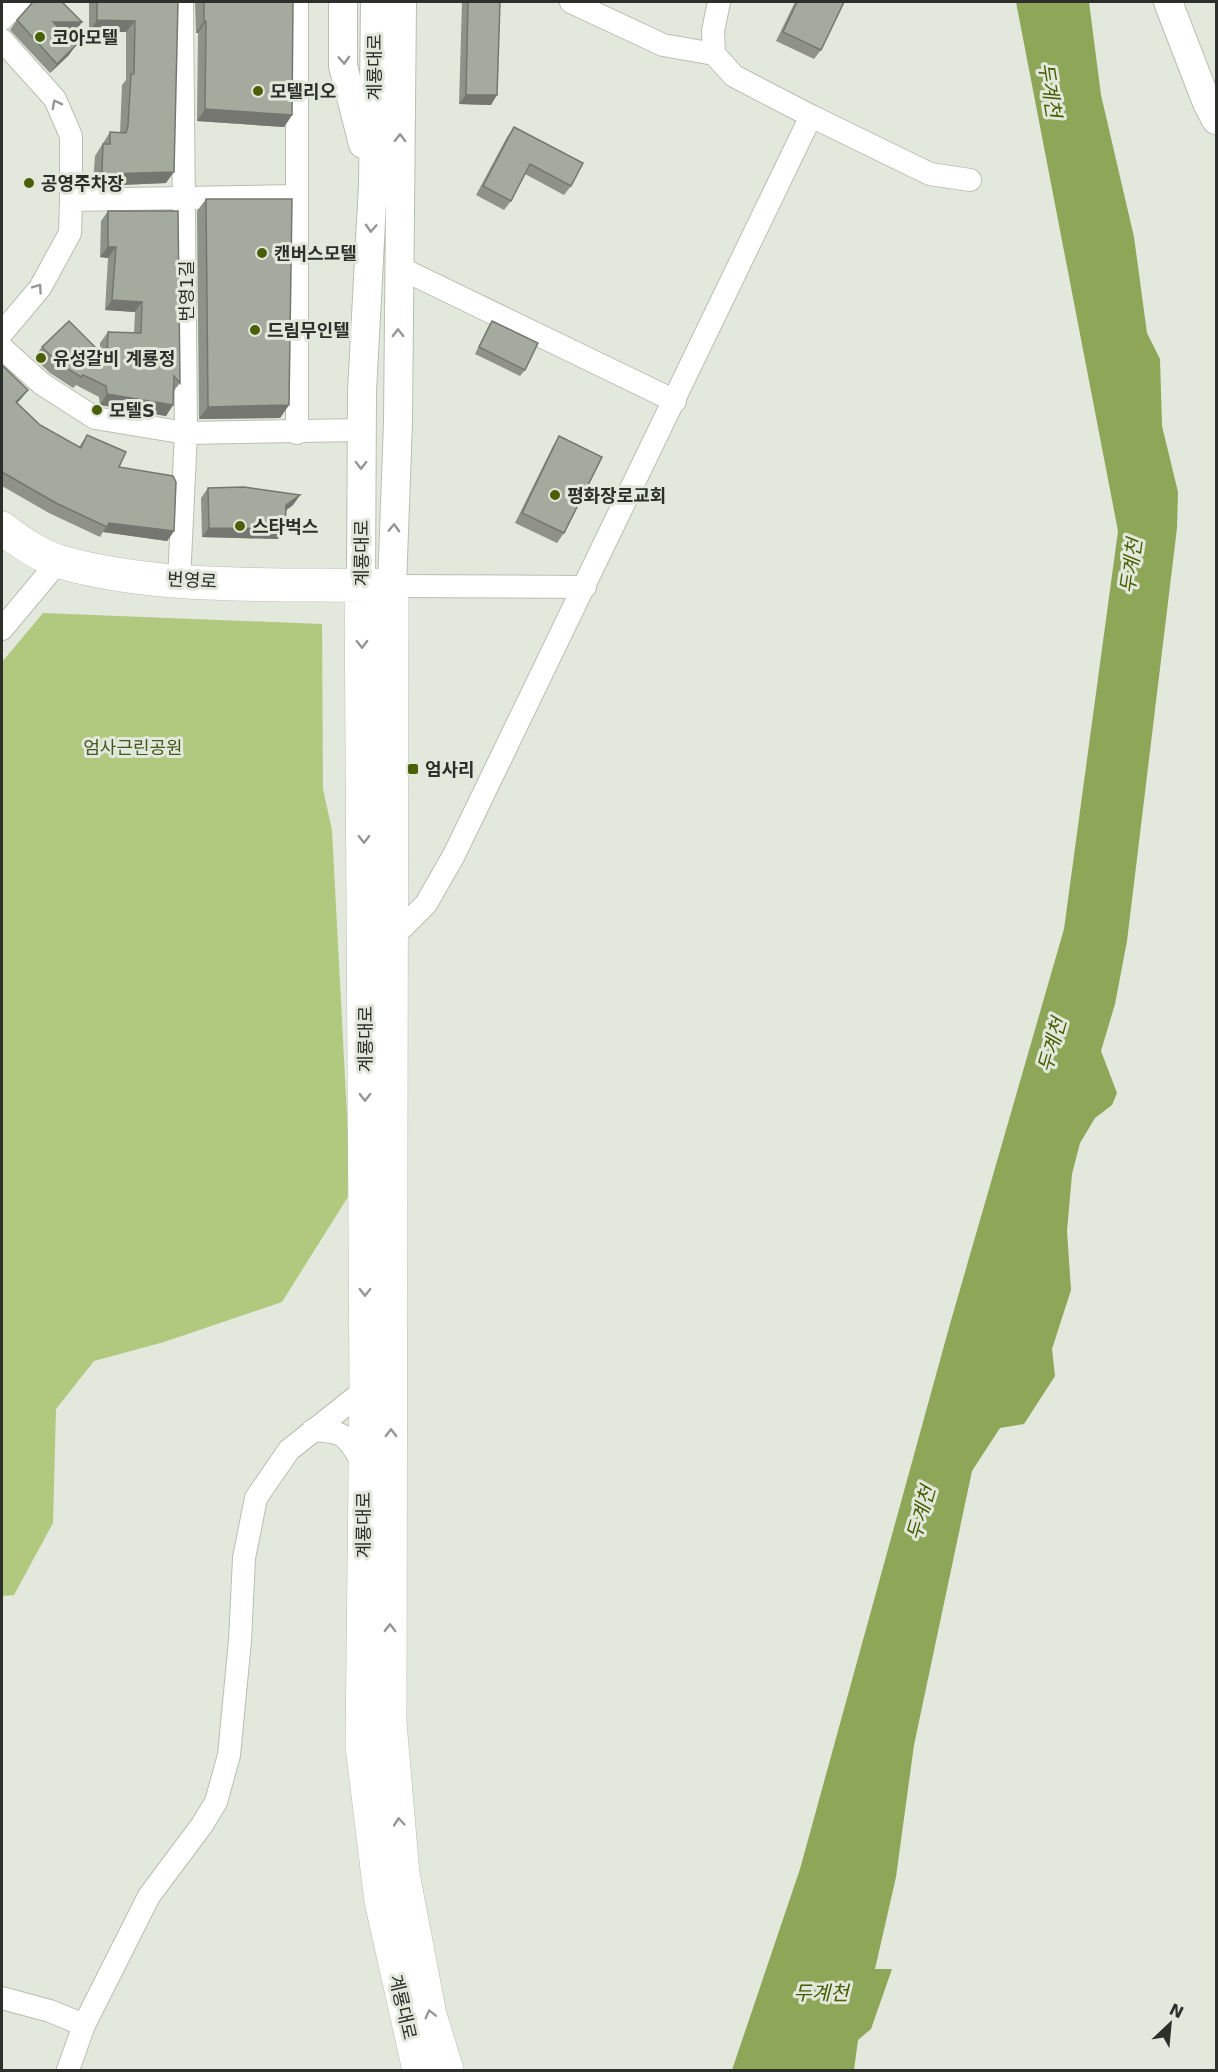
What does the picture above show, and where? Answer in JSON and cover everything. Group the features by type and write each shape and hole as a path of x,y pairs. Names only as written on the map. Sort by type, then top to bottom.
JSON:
{"main road":[{"name":"번영로","path":"2,528 23,543 58,561 96,570 178,581 377,586"},
{"name":"계룡대로","path":"377,586 391,939 390,1723 403,1874 430,2015 447,2070"},
{"name":"계룡대로","path":"377,586 366,1389 363,1463 362,1746 381,1901 419,2070"}],"street":[{"path":"2,19 19,2"},
{"name":"번영1길","path":"178,581 186,433 182,2"},
{"path":"297,2 297,433"},
{"path":"343,2 343,66 373,184"},
{"name":"계룡대로","path":"375,2 373,184 361,430 377,586"},
{"name":"계룡대로","path":"377,586 398,422 402,2"},
{"path":"571,2 663,45 714,54 734,76 930,174 970,180"},
{"path":"714,54 713,32 719,2"},
{"path":"1168,2 1207,103 1216,120"},
{"path":"2,40 55,99 71,136 70,233 40,288 2,333"},
{"path":"391,939 426,904 454,855 811,116"},
{"path":"71,200 297,196"},
{"path":"398,267 675,401"},
{"path":"2,348 42,384 95,418 186,433 297,433 361,430"},
{"path":"2,629 58,561"},
{"path":"377,586 585,586"},
{"path":"68,2070 84,2025 149,1896 202,1825 216,1802 229,1755 240,1641 244,1558 256,1498 290,1450 366,1389"},
{"path":"313,1430 333,1431 347,1437 363,1463"},
{"path":"2,1998 50,2011 84,2025"}],"green space":[{"name":"엄사근린공원","path":"43,613 322,624 323,789 332,830 351,1192 282,1302 164,1342 94,1361 56,1409 53,1523 14,1595 2,1596 2,662"}],"water":[{"name":"두계천","path":"1016,2 1089,2 1101,95 1134,237 1147,333 1160,359 1162,426 1178,492 1177,528 1127,941 1115,1004 1101,1051 1117,1093 1112,1105 1095,1118 1080,1143 1072,1174 1067,1231 1071,1290 1052,1349 1055,1376 1024,1424 1000,1428 972,1471 914,1745 896,1877 875,1969 892,1969 871,2029 858,2040 854,2070 732,2070 800,1869 950,1324 1064,929 1118,531"}],"building":[{"path":"33,2 62,2 82,22 53,22 76,45 57,64 17,20"},
{"path":"97,2 178,2 174,172 105,174 102,171 103,144 110,144 110,132 126,133 128,126 131,74 134,74 135,21 97,20"},
{"path":"204,2 293,2 292,115 205,109 206,21 204,21"},
{"path":"468,2 500,2 497,95 466,95"},
{"path":"797,2 844,2 821,50 783,32"},
{"path":"514,127 583,163 571,186 530,164 511,201 483,186"},
{"path":"206,199 292,199 289,405 208,407"},
{"path":"108,211 178,211 180,383 174,376 173,405 107,394 106,386 83,375 81,377 58,363 42,347 69,321 107,359 108,332 141,333 142,302 112,300 116,247 108,247"},
{"path":"492,321 538,343 525,370 479,347"},
{"path":"2,365 28,390 16,402 40,425 81,448 87,435 126,452 119,467 173,476 176,482 174,531 109,523 107,527 56,503 2,472"},
{"name":"평화장로교회","path":"559,436 602,457 564,533 522,513"},
{"name":"스타벅스","path":"244,487 300,495 286,505 285,529 209,528 208,488"}],"place":[{"name":"코아모텔","path":"40,37"},
{"name":"모텔리오","path":"258,91"},
{"name":"공영주차장","path":"29,183"},
{"name":"캔버스모텔","path":"262,253"},
{"name":"드림무인텔","path":"255,330"},
{"name":"유성갈비 계룡정","path":"41,358"},
{"name":"모텔S","path":"97,410"},
{"name":"평화장로교회","path":"555,495"},
{"name":"스타벅스","path":"240,526"},
{"name":"엄사리","path":"413,769"}]}
